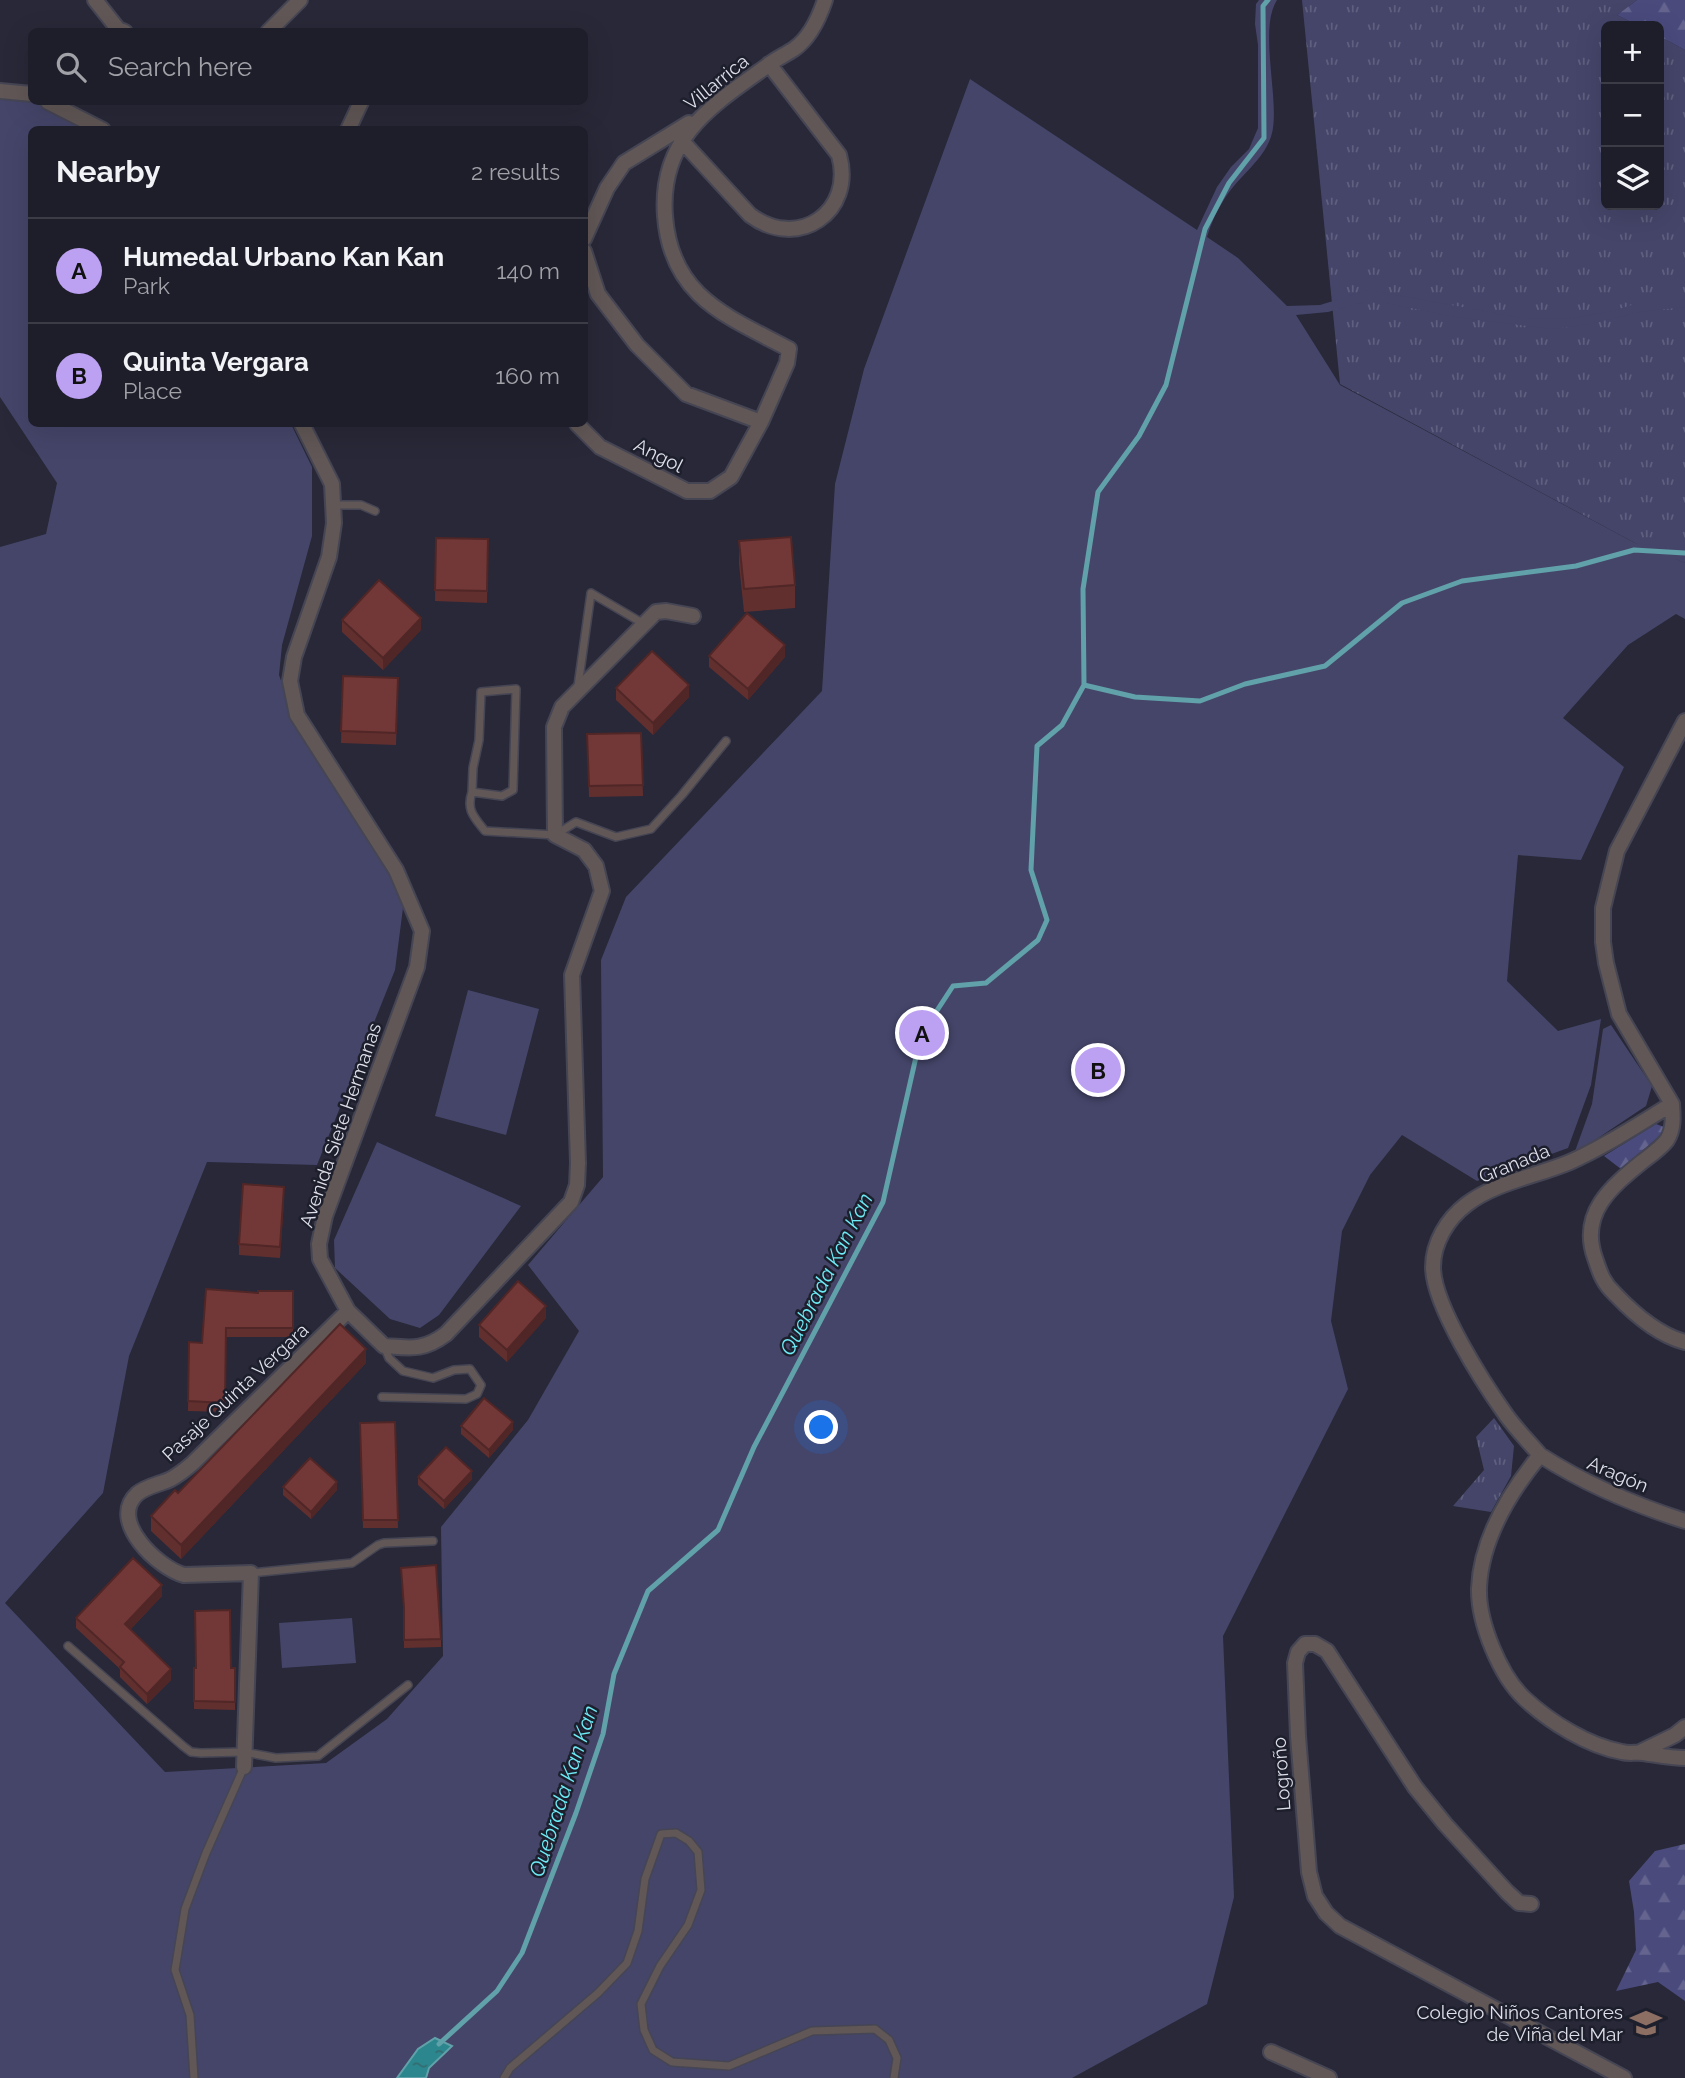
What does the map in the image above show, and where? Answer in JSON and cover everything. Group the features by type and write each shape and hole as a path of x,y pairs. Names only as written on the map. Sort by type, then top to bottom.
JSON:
{"street":[{"path":"95,0 117,28"},
{"path":"272,28 300,0"},
{"name":"Villarrica","path":"731,477 761,422 786,363 789,349 716,311 693,288 675,260 665,225 668,172 681,140 706,113 769,64 797,48 815,25 825,0"},
{"path":"681,140 759,222 781,229 792,229 803,227 823,217 837,199 841,188 842,166 839,155 769,64"},
{"path":"0,91 28,94"},
{"path":"54,105 95,126"},
{"path":"350,126 360,105"},
{"path":"588,230 607,188 624,163 706,113"},
{"path":"588,263 598,294 637,345 686,394 761,422"},
{"name":"Avenida Siete Hermanas","path":"304,427 332,484 334,523 330,557 294,657 290,681 297,715 396,870 422,931 417,967 325,1216 318,1244 320,1259 348,1311 384,1346"},
{"name":"Angol","path":"580,427 600,447 687,491 710,491 731,477"},
{"path":"384,1346 416,1349 431,1345 446,1334 571,1202 577,1185 572,975 602,891 596,866 584,850 555,835 554,727 562,707 656,612 693,616"},
{"path":"1685,721 1616,851 1602,908 1605,953 1619,1014 1672,1104 1673,1120 1666,1141 1623,1177 1602,1200 1590,1224 1591,1248 1603,1282 1653,1328 1685,1342"},
{"name":"Granada","path":"1540,1455 1506,1415 1450,1322 1438,1292 1433,1268 1438,1237 1466,1204 1506,1184 1585,1155 1672,1104"},
{"name":"Pasaje Quinta Vergara","path":"251,1573 184,1575 175,1572 148,1554 142,1546 129,1520 131,1500 138,1493 170,1480 193,1462 348,1311"},
{"path":"1540,1455 1520,1479 1501,1511 1484,1556 1479,1589 1483,1620 1495,1657 1523,1698 1560,1726 1620,1752 1640,1752 1662,1758 1685,1758"},
{"name":"Aragón","path":"1540,1455 1571,1475 1685,1521"},
{"path":"244,1767 251,1573"},
{"name":"Logroño","path":"1531,1904 1519,1903 1507,1892 1444,1824 1415,1787 1326,1651 1315,1644 1306,1644 1298,1652 1295,1663 1298,1747 1309,1872 1315,1896 1326,1913 1340,1926 1624,2078"},
{"path":"1640,1752 1675,1735 1685,1727"},
{"path":"1271,2052 1329,2078"}],"lane":[{"path":"333,505 361,505 375,511"},
{"path":"578,691 591,593 644,624"},
{"path":"472,792 502,796 513,790 516,689 481,691 479,740 468,803 470,812 485,831 555,835 576,822 616,837 652,829 726,741"},
{"path":"382,1397 466,1399 477,1394 481,1385 474,1372 465,1368 433,1378 403,1371 388,1358 384,1346"},
{"path":"251,1573 352,1563 384,1543 433,1541"},
{"path":"68,1646 191,1752 244,1752 276,1758 318,1756 408,1685"},
{"path":"194,2078 190,2015 176,1970 183,1921 206,1853 244,1767"},
{"path":"504,2078 510,2068 598,1993 627,1963 638,1931 645,1880 661,1835 676,1833 689,1841 698,1853 701,1890 688,1925 660,1966 641,2004 644,2030 653,2050 672,2062 729,2066 811,2031 875,2029 889,2040 897,2058 894,2078"}],"green space":[{"path":"1259,0 1277,0 1269,27 1273,128 1260,157 1222,203 1207,237 1238,258 1287,306 1320,305 1369,290 1522,318 1568,319 1613,311 1644,301 1685,299 1685,307 1639,312 1590,324 1551,329 1456,317 1381,302 1364,302 1328,312 1296,315 1340,385 1635,543 1685,550 1685,557 1676,559 1685,563 1685,619 1676,614 1628,645 1563,718 1624,767 1581,860 1518,855 1507,981 1558,1031 1601,1019 1591,1085 1568,1148 1477,1181 1402,1135 1370,1175 1342,1231 1331,1321 1348,1389 1223,1636 1234,1897 1207,2004 1072,2078 0,2078 0,547 46,534 57,483 0,397 0,96 28,100 28,105 41,105 83,126 28,126 28,427 292,427 312,467 312,536 282,645 279,675 292,712 404,900 395,970 317,1165 207,1162 129,1356 103,1493 5,1603 165,1772 326,1763 387,1719 443,1656 441,1527 528,1420 579,1331 528,1265 603,1177 601,960 626,897 822,691 835,484 864,369 970,79 1197,230 1217,187 1231,167 1249,149 1258,128 1256,4"},
{"path":"1302,0 1637,0 1617,15 1629,21 1601,21 1601,210 1664,210 1664,39 1685,50 1685,563 1635,543 1340,384"},
{"path":"1637,0 1685,0 1685,50 1664,39 1664,21 1629,21 1617,15"},
{"path":"468,990 539,1009 506,1135 435,1116"},
{"path":"1611,1025 1652,1086 1646,1106 1574,1154 1592,1104 1603,1029"},
{"path":"1656,1124 1664,1127 1663,1133 1621,1169 1604,1156"},
{"path":"377,1142 521,1206 439,1315 420,1328 390,1319 335,1268 334,1240"},
{"path":"1494,1418 1514,1446 1511,1476 1491,1512 1453,1506 1484,1470 1476,1437"},
{"path":"352,1618 356,1663 282,1668 279,1623"},
{"path":"1685,1844 1685,2001 1658,1982 1616,1991 1636,1950 1629,1881 1655,1851"}],"water":[{"path":"435,2038 452,2046 429,2068 426,2078 397,2078 418,2049"}],"building":[{"path":"791,537 795,585 744,589 739,541"},
{"path":"436,538 488,539 487,591 435,590"},
{"path":"379,580 421,618 383,658 342,620"},
{"path":"747,613 785,645 748,689 709,656"},
{"path":"652,651 689,685 653,723 616,688"},
{"path":"343,676 398,678 396,733 341,731"},
{"path":"641,733 643,785 589,786 587,734"},
{"path":"243,1184 284,1187 280,1247 239,1244"},
{"path":"518,1281 546,1306 507,1350 479,1325"},
{"path":"206,1289 258,1293 293,1291 293,1328 226,1328 225,1403 188,1401 189,1342 202,1343"},
{"path":"340,1324 366,1349 181,1545 151,1516 175,1490 178,1493"},
{"path":"484,1398 513,1422 489,1450 461,1426"},
{"path":"395,1422 398,1520 363,1520 360,1423"},
{"path":"446,1447 472,1471 444,1501 418,1477"},
{"path":"310,1458 337,1482 311,1512 283,1487"},
{"path":"133,1558 162,1585 125,1624 171,1669 147,1694 120,1667 124,1662 76,1618"},
{"path":"436,1565 441,1639 404,1640 401,1568"},
{"path":"230,1610 231,1668 235,1668 235,1702 194,1701 195,1611"}],"waterway":[{"name":"Quebrada Kan Kan","path":"439,2044 497,1991 522,1953 576,1813 603,1734 614,1674 648,1591 718,1530 754,1447 883,1202 921,1035 953,986 986,983 1038,940 1047,920 1031,870 1037,746 1062,725 1084,685 1083,589 1098,492 1139,436 1166,385 1205,229 1229,183 1264,138 1263,6 1268,0"},
{"path":"1084,685 1135,697 1200,701 1245,684 1325,666 1402,603 1462,581 1576,566 1634,550 1685,553"}],"place":[{"name":"Humedal Urbano Kan Kan","path":"922,1033"},
{"name":"Quinta Vergara","path":"1098,1070"},
{"name":"Colegio Niños Cantores de Viña del Mar","path":"1646,2023"}]}
